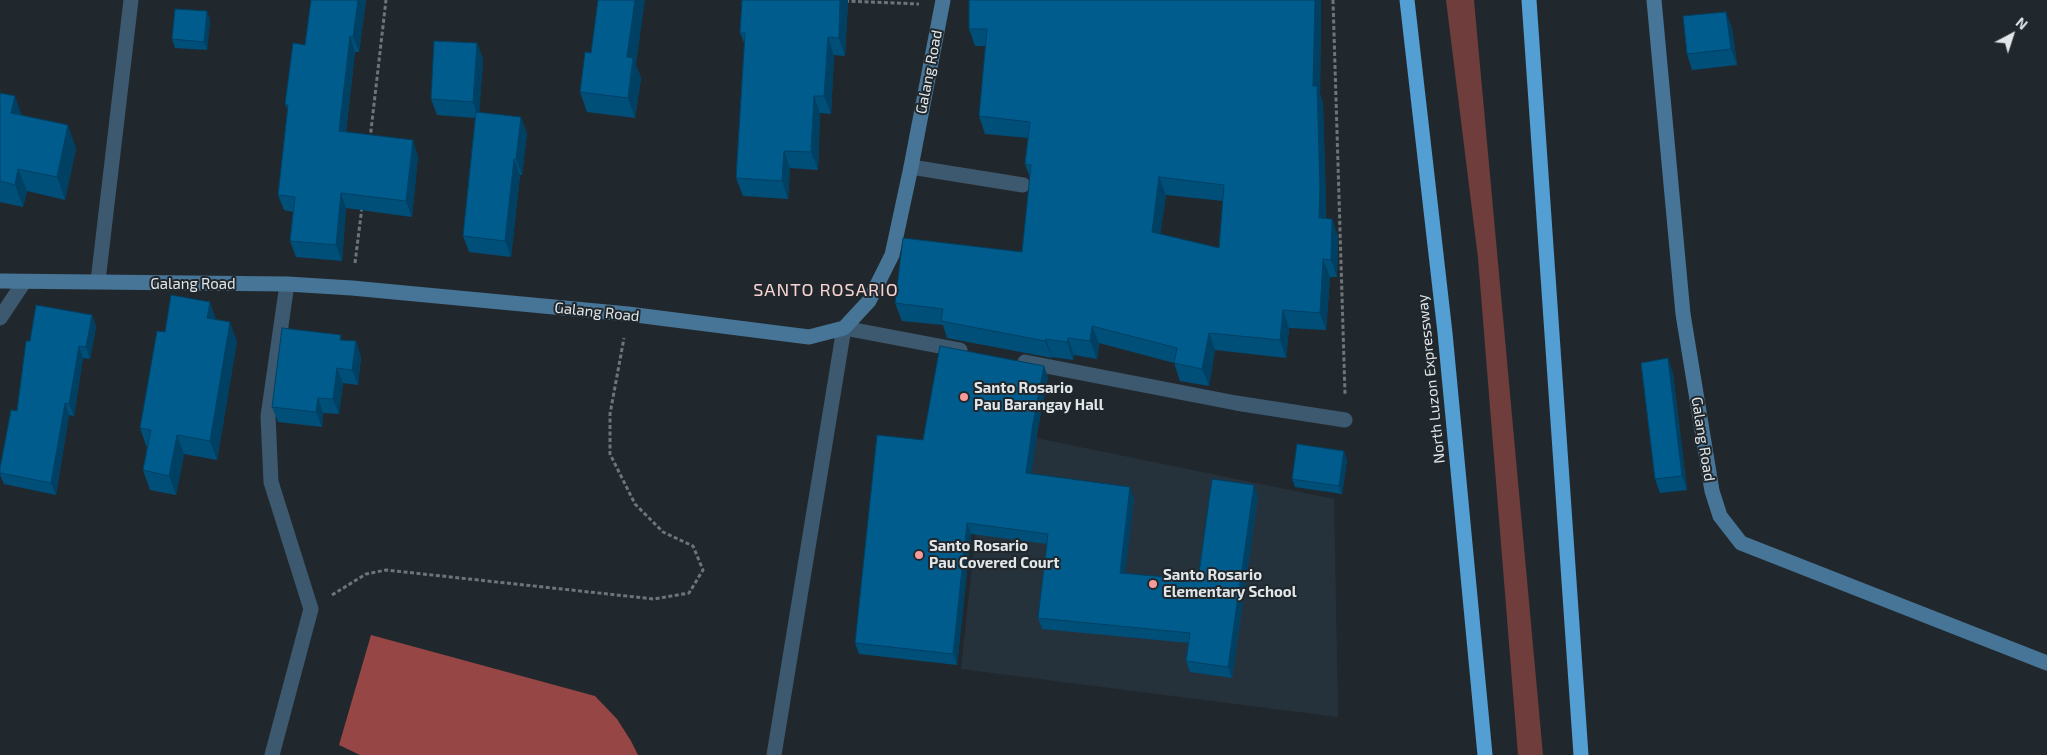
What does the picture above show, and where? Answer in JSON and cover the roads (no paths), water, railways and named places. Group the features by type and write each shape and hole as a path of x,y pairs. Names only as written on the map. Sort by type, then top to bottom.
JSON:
{"highway":[{"name":"North Luzon Expressway","path":"1407,0 1445,333 1485,755"},
{"path":"1529,0 1581,755"}],"street":[{"path":"98,281 131,0"},
{"name":"Galang Road","path":"1654,0 1683,314 1712,492 1720,516 1741,543 2047,663"},
{"name":"Galang Road","path":"0,281 287,284 352,288 628,314 809,337 844,328 870,302 892,255 911,167 942,2"},
{"path":"911,167 1023,184"},
{"path":"0,318 24,282"},
{"path":"272,755 311,609 271,482 268,416 287,284"},
{"path":"774,755 844,328 972,352"},
{"path":"1011,360 1236,403 1345,420"}],"place":[{"name":"Santo Rosario Pau Barangay Hall","path":"964,397"},
{"name":"Santo Rosario Pau Covered Court","path":"919,555"},
{"name":"Santo Rosario Elementary School","path":"1153,584"}],"district":[{"name":"SANTO ROSARIO","path":"826,290"}]}
